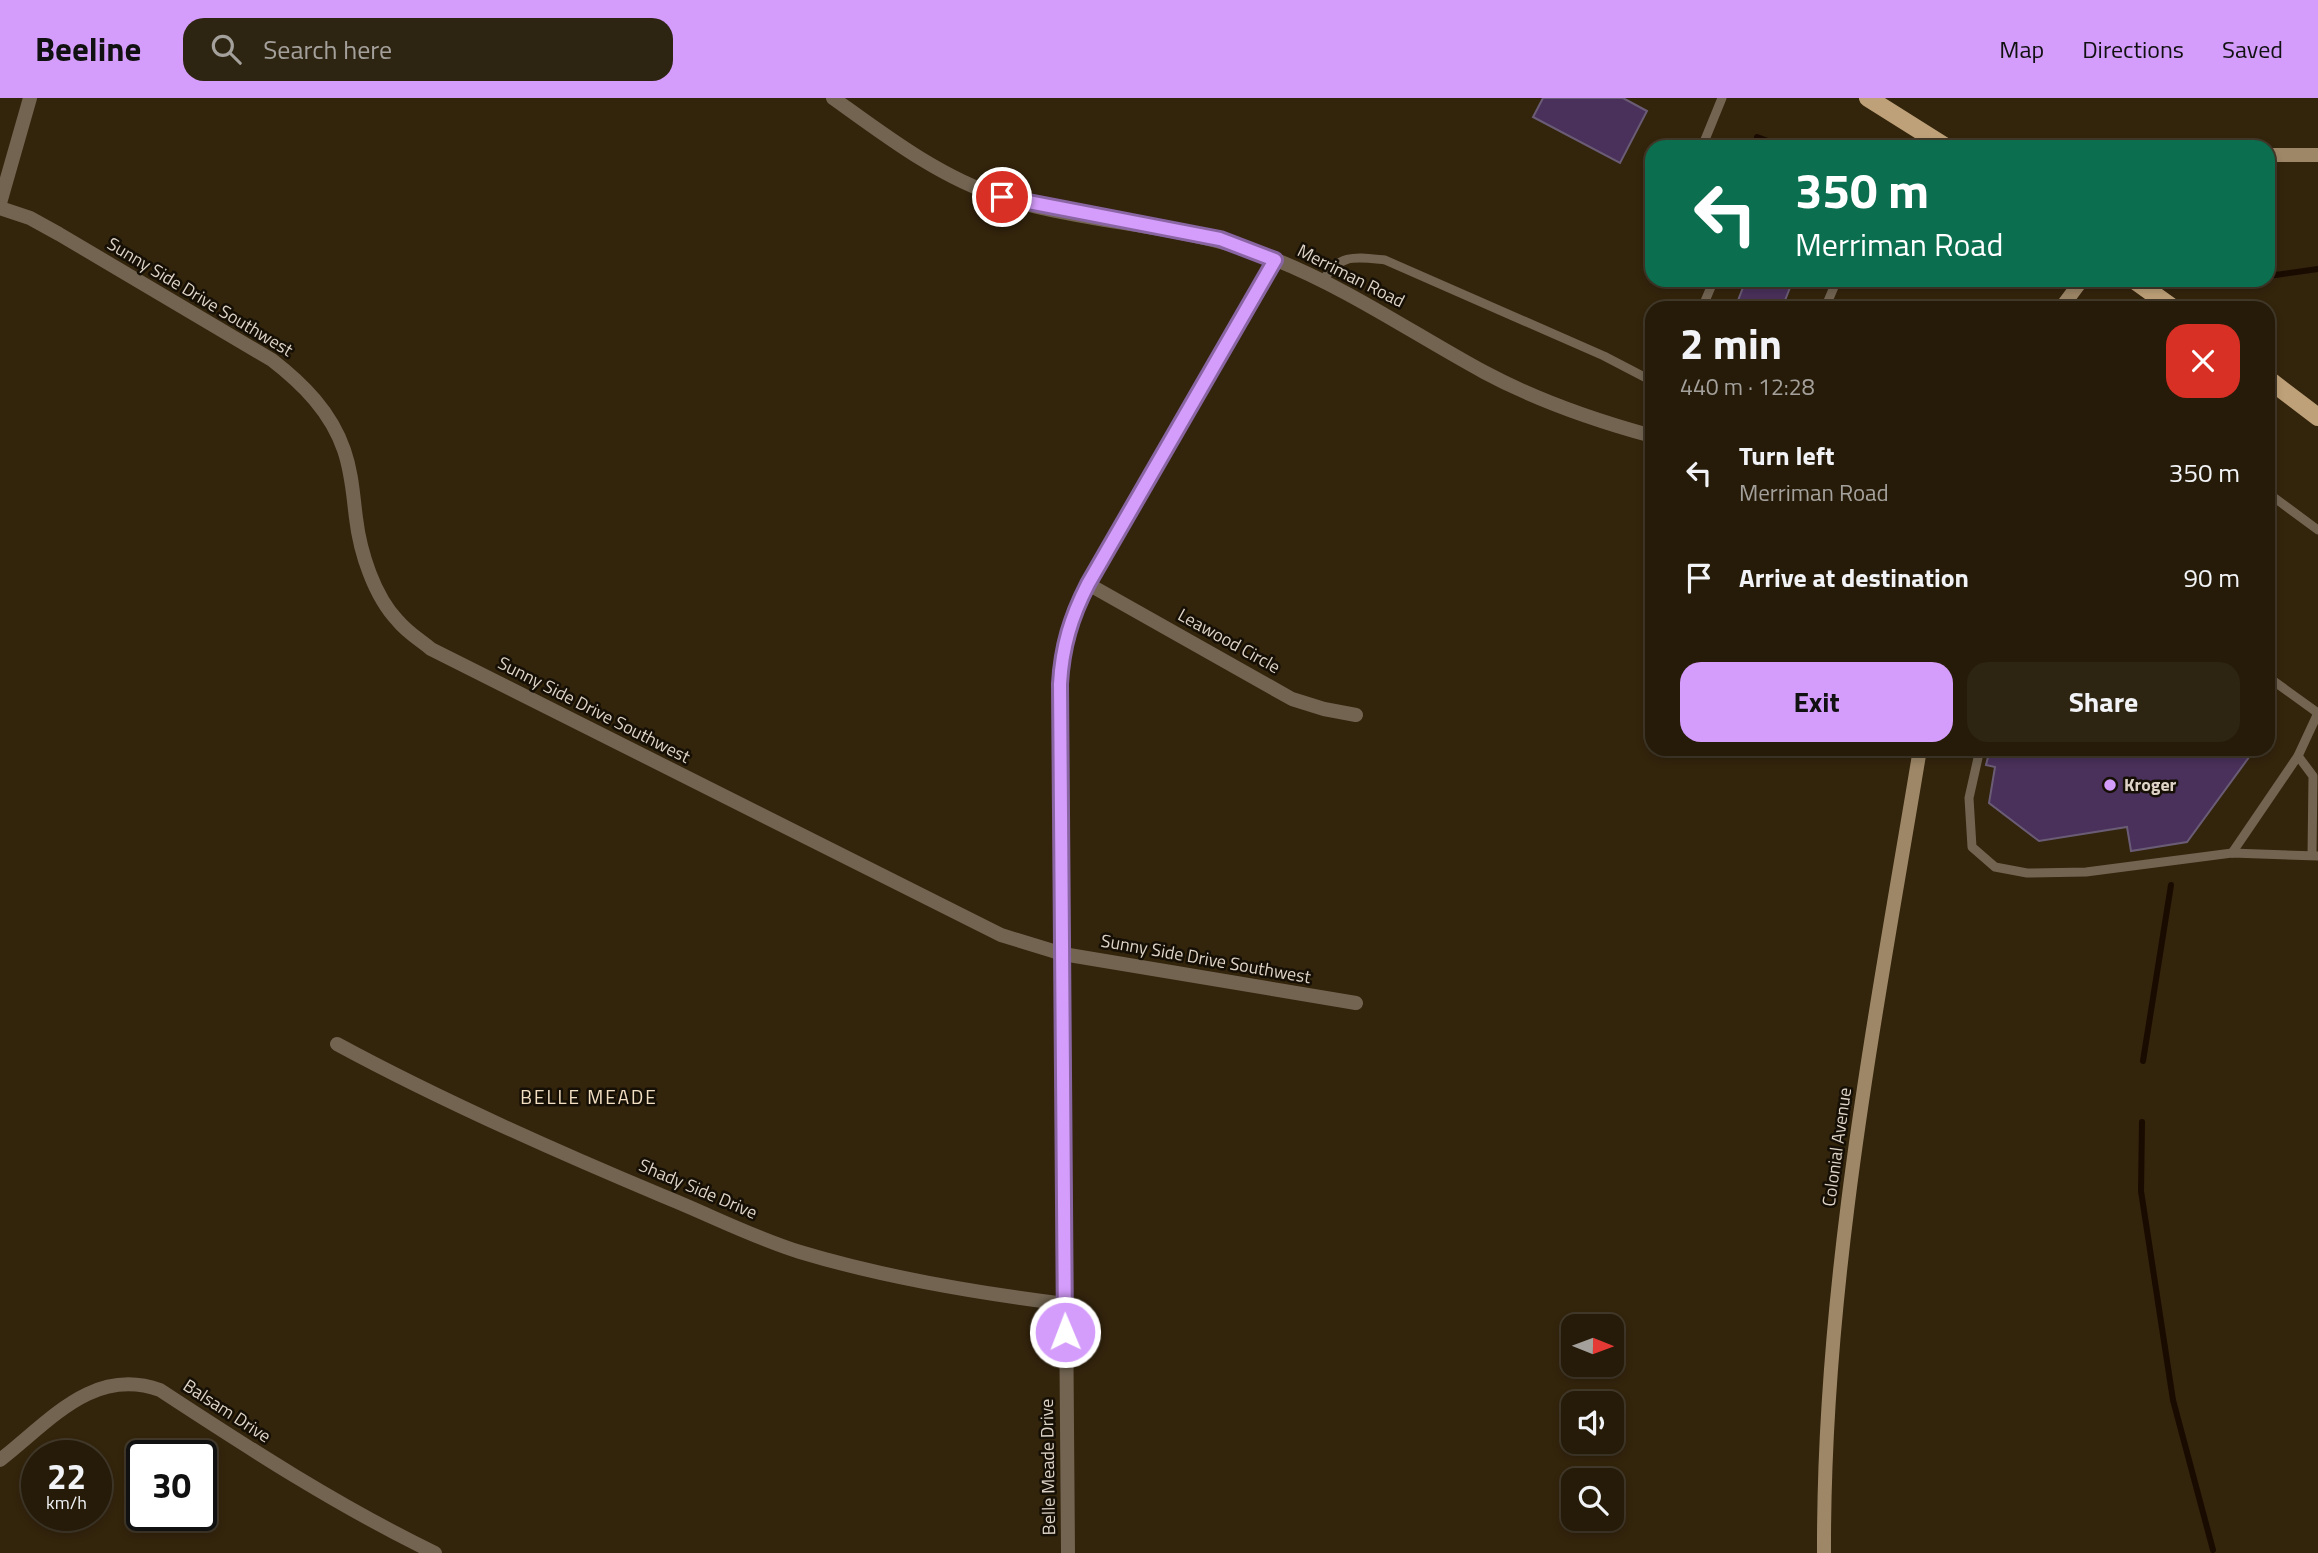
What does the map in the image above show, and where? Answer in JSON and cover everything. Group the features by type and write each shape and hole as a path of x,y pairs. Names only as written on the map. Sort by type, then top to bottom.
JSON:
{"main road":[{"path":"1868,98 1935,140"},
{"path":"2275,155 2318,155"},
{"path":"2144,287 2163,301"},
{"path":"2275,384 2318,417"},
{"name":"Colonial Avenue","path":"1824,1553 1824,1461 1841,1260 1866,1081 1919,756"}],"street":[{"path":"0,203 30,98"},
{"name":"Merriman Road","path":"833,98 925,162 962,182 1002,197 1220,239 1323,281 1485,373 1559,408 1645,434"},
{"name":"Sunny Side Drive Southwest","path":"0,208 30,218 60,234 272,360 296,379 317,401 344,449 353,485 362,547 373,580 398,622 430,649 1001,935 1063,954 1356,1003"},
{"name":"Belle Meade Drive","path":"1068,1553 1061,665 1074,611 1088,584 1275,260"},
{"name":"Leawood Circle","path":"1088,584 1292,699 1356,715"},
{"name":"Shady Side Drive","path":"337,1044 396,1076 588,1164 796,1251 839,1263 1004,1297 1065,1304"},
{"name":"Balsam Drive","path":"0,1460 85,1394 103,1385 122,1382 142,1384 160,1390 288,1474 374,1524 435,1553"}],"lane":[{"path":"1705,140 1722,98"},
{"path":"1323,281 1332,265 1354,257 1385,260 1604,356 1645,377"},
{"path":"2275,498 2318,530"},
{"path":"2232,853 2298,756 2318,713 2275,682"},
{"path":"1978,756 1969,799 1972,847 1995,867 2026,873 2086,872 2232,853 2315,856 2313,776 2298,756"}],"building":[{"path":"1543,98 1623,98 1647,111 1620,163 1533,117"},
{"path":"1743,287 1790,287 1785,301 1738,301"},
{"name":"Kroger","path":"1988,756 2250,756 2187,842 2131,851 2127,827 2039,841 1989,803 1995,767 1986,765"}],"waterway":[{"path":"1757,137 1765,140"},
{"path":"2275,275 2318,269"},
{"path":"2143,1061 2171,885"},
{"path":"2142,1122 2141,1191 2173,1400 2213,1550"}],"place":[{"name":"Kroger","path":"2110,785"}],"district":[{"name":"BELLE MEADE","path":"589,1097"}],"route":[{"path":"1002,197 1220,239 1275,260 1088,584 1074,611 1065,641 1060,684 1065,1332"}]}
